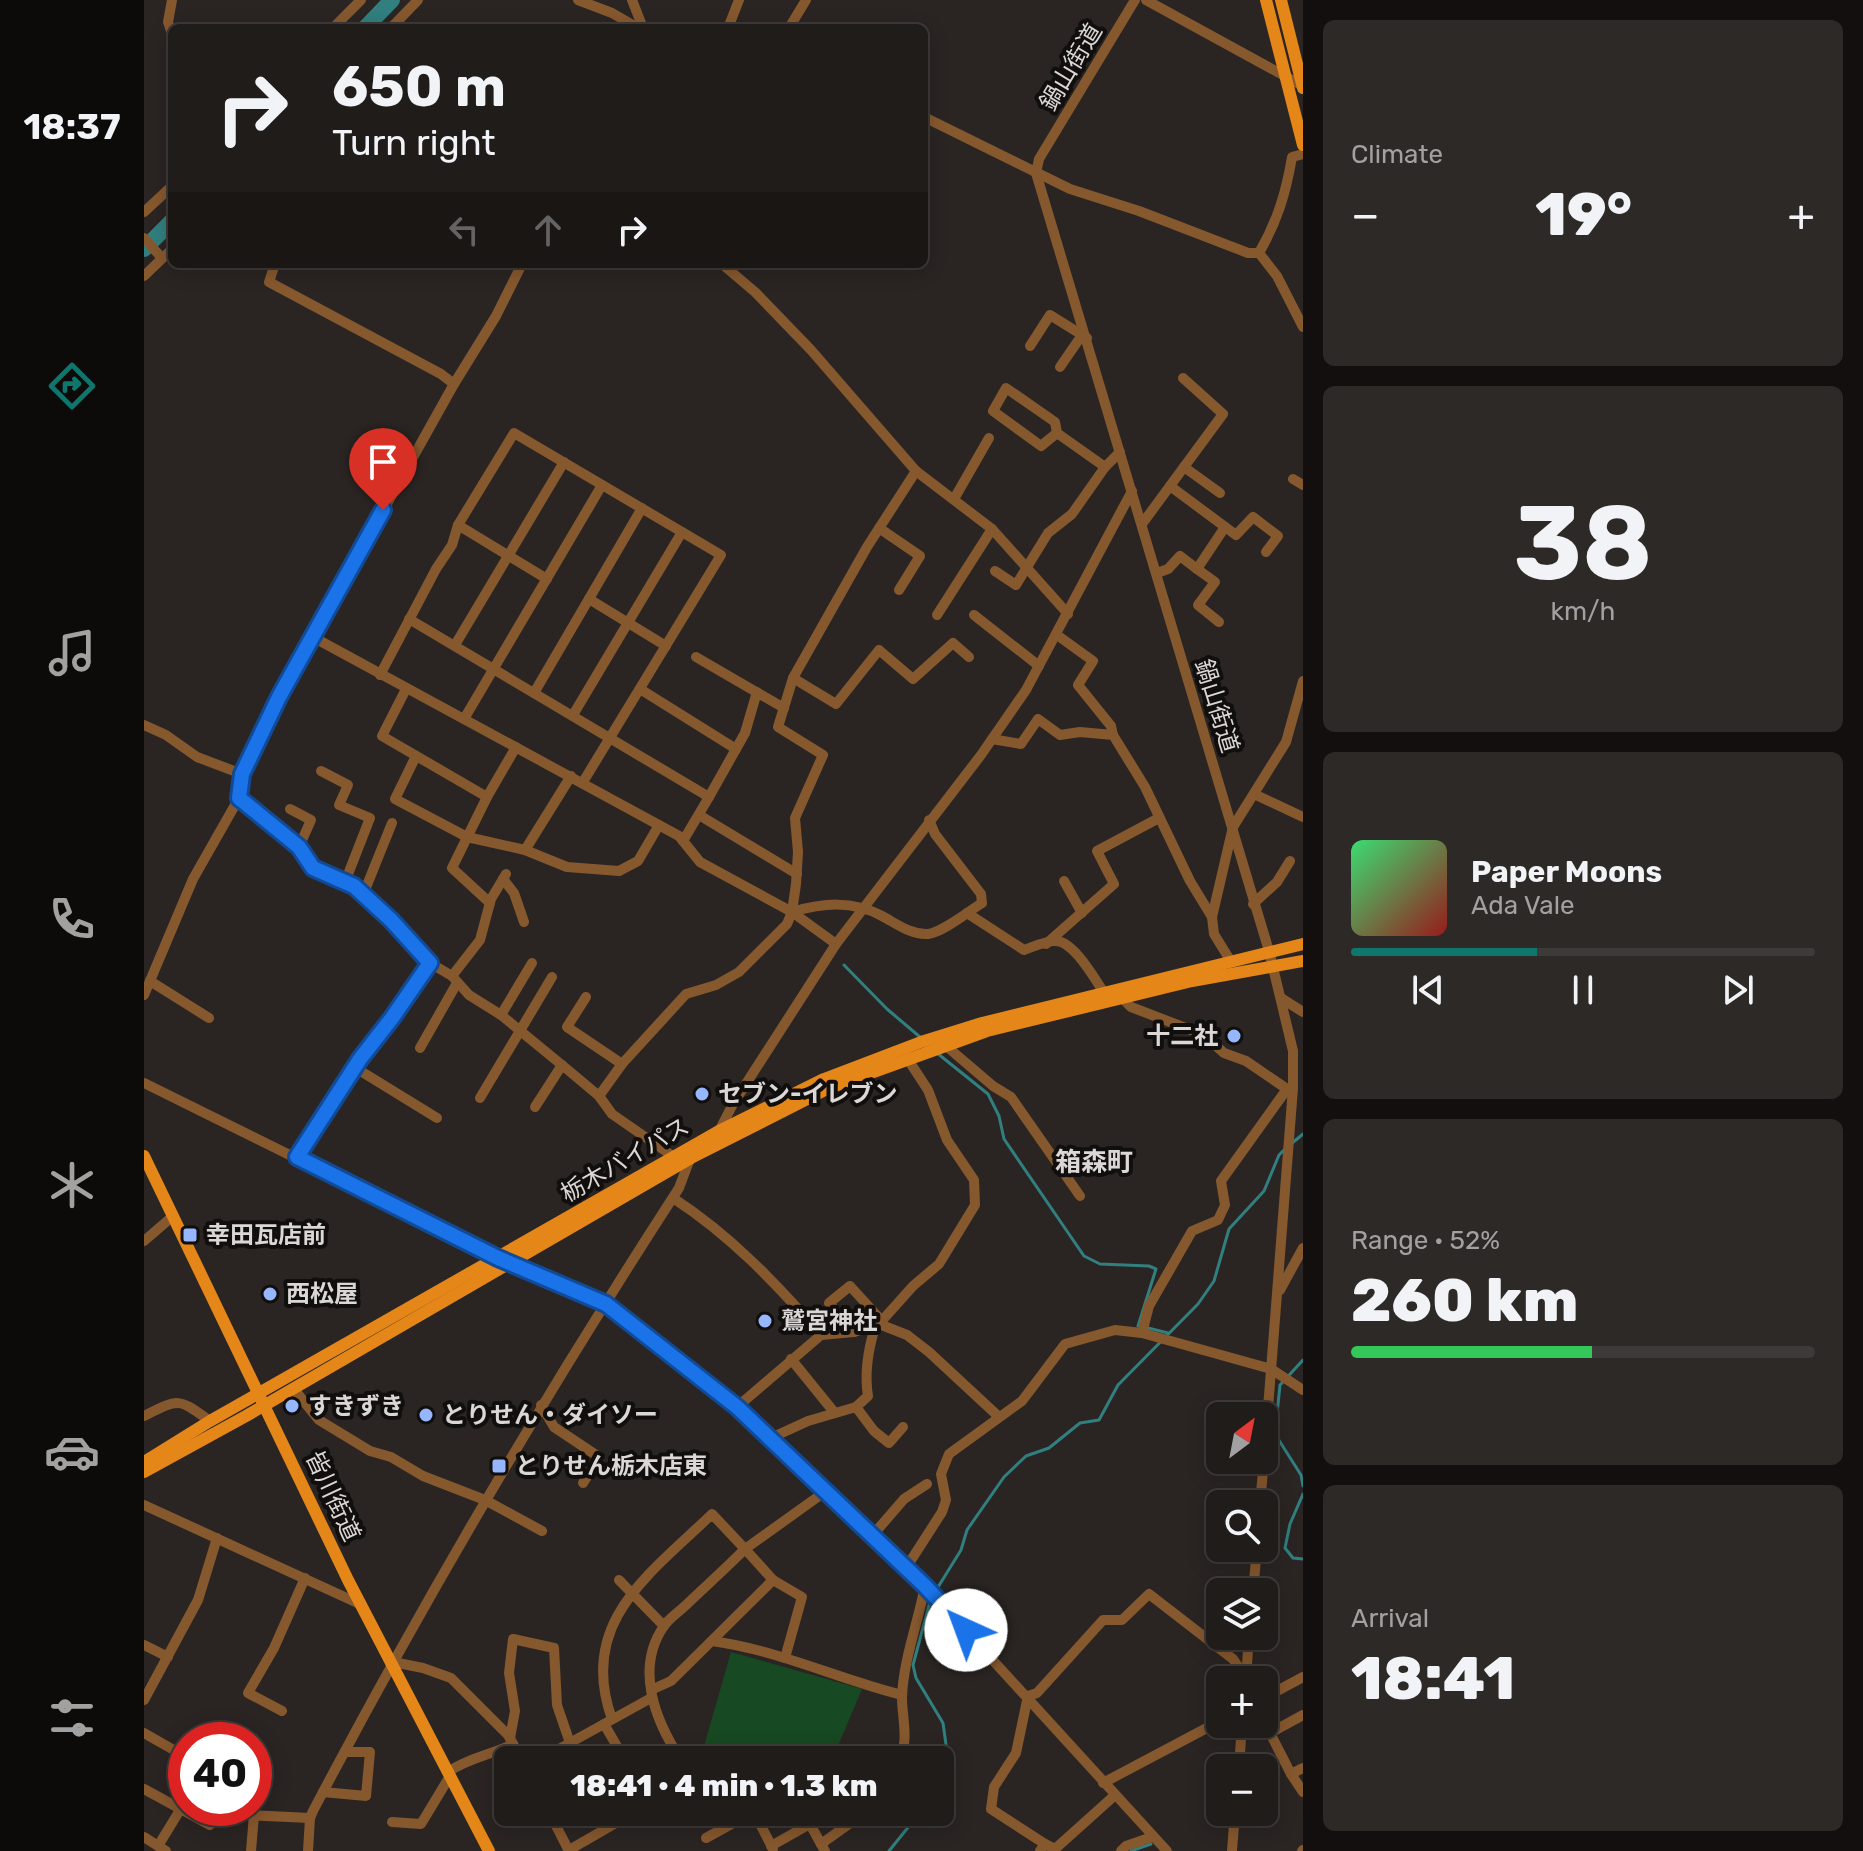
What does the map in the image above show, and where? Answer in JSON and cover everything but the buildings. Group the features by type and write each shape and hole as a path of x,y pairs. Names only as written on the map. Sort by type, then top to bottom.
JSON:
{"main road":[{"path":"1266,0 1303,145"},
{"path":"1281,0 1303,87"},
{"name":"栃木バイパス","path":"144,1472 262,1399 692,1152 719,1131 824,1079 906,1047 982,1023 1303,944"},
{"name":"栃木バイパス","path":"144,1462 210,1421 293,1388 674,1157 709,1148 829,1088 907,1058 1014,1024 1192,981 1303,961"},
{"name":"皆川街道","path":"144,1156 312,1507 489,1851"}],"street":[{"path":"169,24 172,0"},
{"path":"337,24 361,0"},
{"path":"395,24 418,0"},
{"path":"578,0 633,24"},
{"path":"632,0 639,24"},
{"path":"730,24 739,0"},
{"path":"791,24 806,0"},
{"name":"鍋山街道","path":"1135,0 1039,159 1036,173 1233,827 1269,951 1293,1051 1268,1402"},
{"path":"1146,0 1303,87"},
{"path":"928,119 1070,189 1139,211 1248,253 1259,253"},
{"path":"1259,253 1276,223 1292,157 1303,154"},
{"path":"144,212 168,190"},
{"path":"144,238 162,258"},
{"path":"144,276 168,253"},
{"path":"1259,253 1277,276 1303,327"},
{"path":"274,268 269,282 441,374 454,384"},
{"path":"144,995 193,879 239,798 242,774 311,636 496,316 520,268"},
{"path":"727,268 755,292 811,350 916,471 992,529 1068,614"},
{"path":"1030,346 1050,315 1084,337 1060,367"},
{"path":"1142,524 1223,414 1183,378"},
{"path":"1057,433 1041,446 993,411 1006,388 1055,422 1057,433 1105,467"},
{"path":"380,675 452,545 458,525 514,433 721,555 583,782"},
{"path":"954,499 989,438"},
{"path":"995,571 1016,585 1048,533 1072,514 1105,467 1120,452"},
{"path":"455,645 564,462"},
{"path":"1184,467 1220,493"},
{"path":"599,1096 622,1064 686,994 716,985 739,972 787,924 792,912 797,874 795,818 823,755 778,727 793,678 879,528 916,471"},
{"path":"464,719 602,485"},
{"path":"1170,486 1236,535 1253,517 1278,536 1266,552"},
{"path":"709,1148 733,1104 836,944 1026,690 1132,491"},
{"path":"534,693 642,508"},
{"path":"458,525 547,579"},
{"path":"1197,569 1225,527"},
{"path":"879,528 920,556 899,590"},
{"path":"937,615 992,529"},
{"path":"573,715 682,532"},
{"path":"1157,573 1168,569 1180,556 1215,582 1198,605 1219,622"},
{"path":"589,599 666,646"},
{"path":"974,615 1039,666"},
{"path":"409,619 709,797"},
{"path":"1057,635 1093,661 1078,685 1111,726 1113,735 1145,787 1190,881 1212,917"},
{"path":"311,636 659,825 683,841 700,862 792,912 836,944"},
{"path":"793,678 836,704 879,650 913,679 953,643 969,657"},
{"path":"696,657 784,708"},
{"path":"1230,960 1214,934 1212,917 1233,827 1298,724 1303,681"},
{"path":"406,689 382,736 487,797"},
{"path":"640,689 736,749"},
{"path":"683,841 745,733 757,692"},
{"path":"992,739 1021,744 1038,719 1060,735 1080,732 1113,735"},
{"path":"144,725 166,735 197,757 242,774"},
{"path":"490,903 452,868 516,747"},
{"path":"416,756 395,799 467,837 525,850 567,867 619,871 638,861 659,825"},
{"path":"321,771 348,785 339,805 370,818 345,882"},
{"path":"525,850 571,776"},
{"path":"1254,794 1303,817"},
{"path":"239,798 299,847 313,868 345,882 363,895 430,963 562,1065 599,1096 612,1114 674,1157"},
{"path":"290,809 311,820 299,847"},
{"path":"699,815 797,874"},
{"path":"1046,944 1114,884 1097,851 1159,818"},
{"path":"792,912 826,903 865,908 908,931 926,934 944,927 982,903 981,894 935,834 929,820"},
{"path":"363,895 392,823"},
{"path":"1253,904 1277,882 1290,861"},
{"path":"420,1048 454,979 480,940 490,903 504,877 514,893 524,922"},
{"path":"1064,881 1082,913"},
{"path":"967,913 1024,950 1055,941 1070,947 1103,991"},
{"path":"297,1157 354,1067 430,963"},
{"path":"501,1015 532,963"},
{"path":"480,1098 552,977"},
{"path":"150,981 209,1018"},
{"path":"586,997 567,1027 622,1064"},
{"path":"1122,998 1131,1007 1204,1035 1224,1053 1246,1061 1290,1088 1221,1181 1225,1205 1218,1220 1192,1231 1149,1306 1142,1333"},
{"path":"1281,998 1303,1012"},
{"path":"945,1045 993,1086 1011,1097 1080,1196"},
{"path":"771,1438 834,1412 856,1407 868,1396 865,1379 867,1360 879,1324 913,1286 939,1264 975,1205 974,1180 947,1140 928,1090 907,1058"},
{"path":"535,1107 562,1065"},
{"path":"354,1067 437,1118"},
{"path":"144,1083 504,1261 606,1304 737,1407 925,1586 1167,1851"},
{"path":"308,1851 310,1818 393,1662 541,1405 673,1198 684,1178 692,1152"},
{"path":"673,1198 735,1245 821,1335"},
{"path":"144,1241 173,1216"},
{"path":"1278,1296 1303,1248"},
{"path":"854,1332 829,1303 850,1286 879,1324 907,1335 998,1416"},
{"path":"737,1407 821,1335 854,1332 879,1324"},
{"path":"906,1568 942,1512 946,1500 941,1474 949,1454 1022,1401 1065,1344 1115,1330 1142,1333 1271,1369 1303,1390"},
{"path":"791,1359 834,1412"},
{"path":"293,1388 319,1420 342,1435 370,1451 391,1457 423,1476 485,1500 542,1531"},
{"path":"144,1416 171,1402 184,1402 210,1421"},
{"path":"541,1405 554,1427 596,1455 598,1459 583,1483"},
{"path":"856,1407 874,1431 889,1443 903,1427"},
{"path":"872,1536 904,1499 927,1484"},
{"path":"671,1746 651,1694 650,1670 656,1642 664,1626 745,1549 826,1491"},
{"path":"144,1505 362,1605"},
{"path":"619,1746 608,1721 602,1671 610,1628 631,1593 712,1514 773,1580 802,1597 785,1658"},
{"path":"144,1700 198,1600 217,1538"},
{"path":"282,1711 248,1693 274,1648 305,1578"},
{"path":"619,1580 664,1626"},
{"path":"565,1746 671,1681 773,1580"},
{"path":"904,1746 902,1695 925,1586"},
{"path":"1028,1696 1037,1693 1103,1620 1122,1620 1149,1594 1233,1659 1238,1666"},
{"path":"392,1822 421,1824 449,1774 464,1761 498,1752 512,1741 515,1711 509,1673 513,1639 554,1648 557,1705 570,1743"},
{"path":"712,1641 785,1658 860,1685 902,1695"},
{"path":"144,1645 168,1657"},
{"path":"393,1662 451,1678 515,1746"},
{"path":"1278,1690 1303,1677"},
{"path":"1028,1696 1016,1753 994,1787 991,1809 1043,1848 1055,1849 1114,1796"},
{"path":"1278,1723 1303,1715"},
{"path":"1103,1783 1206,1728"},
{"path":"144,1733 168,1747"},
{"path":"1270,1738 1303,1792"},
{"path":"323,1792 366,1796 370,1752 345,1752"},
{"path":"1291,1774 1303,1768"},
{"path":"144,1789 168,1803"},
{"path":"272,1816 310,1818"},
{"path":"761,1826 773,1848 810,1824 823,1847 847,1826"},
{"path":"144,1837 162,1848 172,1826"},
{"path":"251,1851 253,1826"},
{"path":"556,1826 569,1850 611,1826"},
{"path":"706,1838 728,1826"},
{"path":"1232,1851 1234,1826"},
{"path":"1121,1851 1126,1846 1152,1837"}],"green space":[{"path":"731,1652 862,1689 838,1746 704,1746"}],"waterway":[{"path":"369,24 392,0"},
{"path":"144,249 168,225"},
{"path":"844,965 920,1037"},
{"path":"937,1053 988,1094 999,1116 1004,1139 1084,1256 1100,1264 1156,1269 1140,1326"},
{"path":"1291,1144 1303,1134"},
{"path":"935,1592 961,1550 967,1530 1004,1477 1026,1456 1049,1448 1080,1423 1099,1420 1118,1385 1198,1304 1214,1281 1229,1229 1264,1191 1279,1155 1285,1149"},
{"path":"1148,1328 1168,1333"},
{"path":"1303,1360 1280,1385 1275,1434 1301,1475 1303,1486"},
{"path":"1303,1494 1290,1524 1285,1548 1293,1558 1303,1559"},
{"path":"931,1598 913,1665 916,1678 943,1723 946,1746"},
{"path":"889,1851 909,1826"},
{"path":"1131,1851 1151,1844"}],"place":[{"name":"十二社","path":"1234,1036"},
{"name":"セブン-イレブン","path":"702,1094"},
{"name":"幸田瓦店前","path":"190,1235"},
{"name":"西松屋","path":"270,1294"},
{"name":"鷲宮神社","path":"765,1321"},
{"name":"すきずき","path":"292,1406"},
{"name":"とりせん・ダイソー","path":"426,1415"},
{"name":"とりせん栃木店東","path":"499,1466"}],"district":[{"name":"箱森町","path":"1094,1162"}],"route":[{"path":"383,510 279,697 242,774 239,798 299,847 313,868 354,886 391,920 430,963 360,1059 297,1157 498,1258 606,1304 723,1394 925,1586 966,1630"}]}
